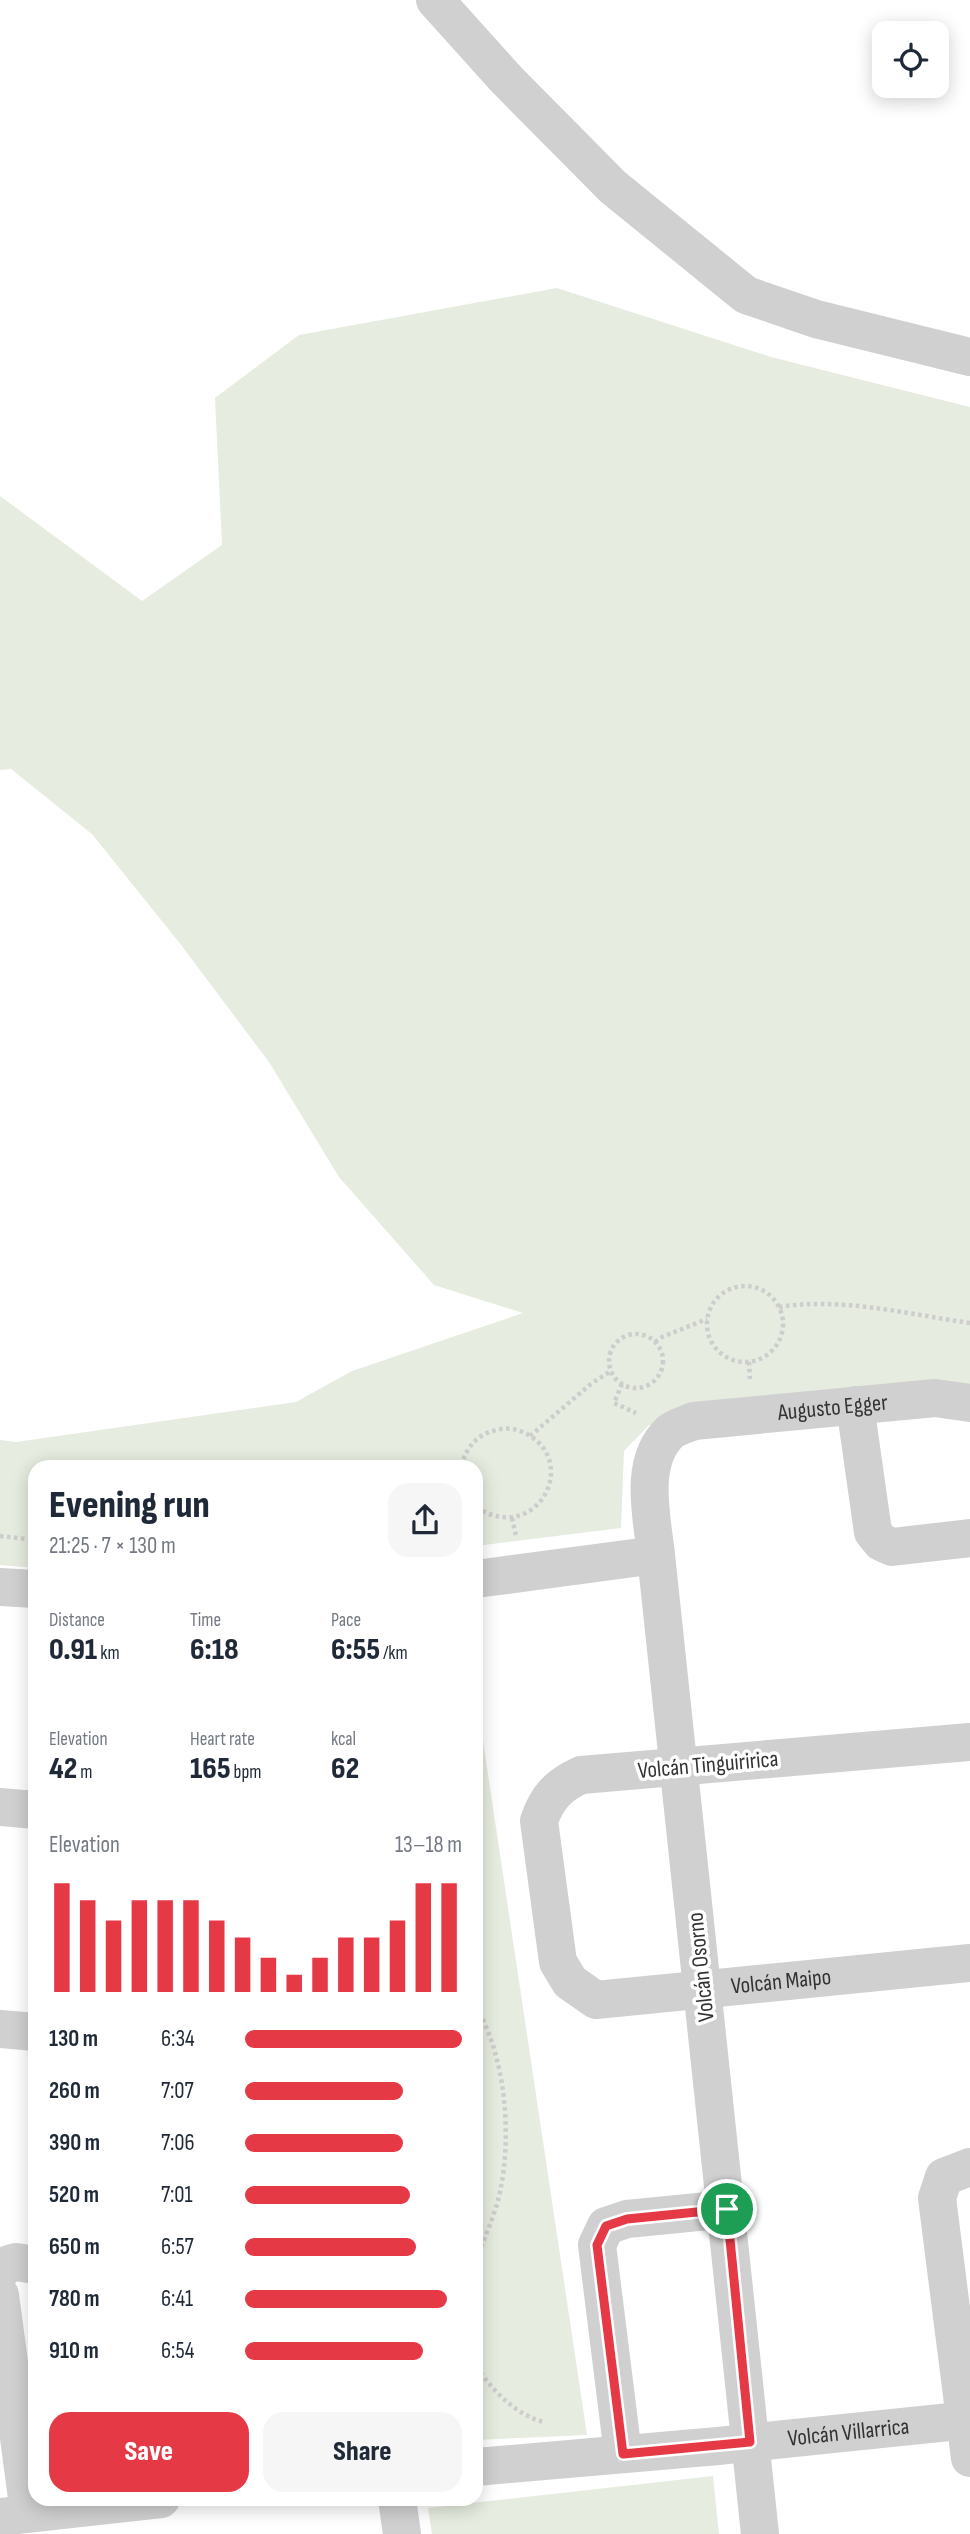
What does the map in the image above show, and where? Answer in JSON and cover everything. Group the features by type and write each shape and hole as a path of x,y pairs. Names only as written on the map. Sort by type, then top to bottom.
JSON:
{"street":[{"path":"435,0 507,80 613,187 746,295 816,319 970,357"},
{"name":"Augusto Egger","path":"695,1421 935,1398 970,1403"},
{"path":"855,1405 873,1532 881,1542 892,1548 970,1538"},
{"name":"Volcán Osorno","path":"695,1421 671,1431 658,1447 652,1467 650,1489 760,2534"},
{"path":"483,1578 656,1555"},
{"path":"0,1587 28,1589"},
{"name":"Volcán Tinguiririca","path":"548,1890 539,1821 544,1806 553,1793 566,1782 581,1775 970,1742"},
{"path":"0,1807 28,1809"},
{"name":"Volcán Maipo","path":"548,1890 558,1962 570,1982 596,2000 970,1963"},
{"path":"0,2029 28,2031"},
{"path":"970,2167 944,2177 937,2197 968,2420 970,2458"},
{"path":"623,2454 597,2245 606,2226 627,2219 727,2209"},
{"path":"0,2272 4,2266 16,2262 28,2264"},
{"path":"0,2295 15,2515 97,2506"},
{"name":"Volcán Villarrica","path":"483,2466 968,2420"},
{"path":"398,2506 402,2534"}],"path":[{"path":"748,1286 761,1289 771,1297 783,1318 779,1342 760,1359 749,1362 725,1357 716,1349 709,1338 708,1318 714,1301 723,1292 748,1286"},
{"path":"779,1307 806,1302 830,1302 970,1323"},
{"path":"655,1342 708,1318"},
{"path":"639,1334 655,1342 663,1357 659,1374 654,1381 639,1388 622,1384 611,1371 610,1352 621,1338 639,1334"},
{"path":"530,1436 592,1383 611,1371"},
{"path":"622,1384 614,1403 647,1418"},
{"path":"464,1460 470,1446 488,1432 502,1428 517,1429 530,1436 542,1446 548,1459 551,1474 548,1489 531,1512 502,1519 483,1512"},
{"path":"512,1518 518,1544"},
{"path":"0,1536 28,1539"},
{"path":"483,2024 501,2077 506,2153 499,2194 483,2239"},
{"path":"483,2376 498,2395 532,2418 553,2425"}],"shaded area":[{"path":"557,288 771,357 970,407 970,1410 649,1425 624,1451 621,1528 483,1545 483,1460 28,1460 28,1567 0,1565 0,1440 16,1442 296,1402 352,1371 523,1313 434,1285 339,1177 269,1062 178,941 92,834 11,769 0,770 0,496 142,601 222,545 215,398 299,335"},
{"path":"483,1741 587,2435 483,2440"},
{"path":"713,2476 719,2534 432,2534 428,2508 483,2506 483,2502"}],"route":[{"path":"727,2209 750,2442 623,2454 597,2245 606,2226 627,2219 727,2209"}]}
